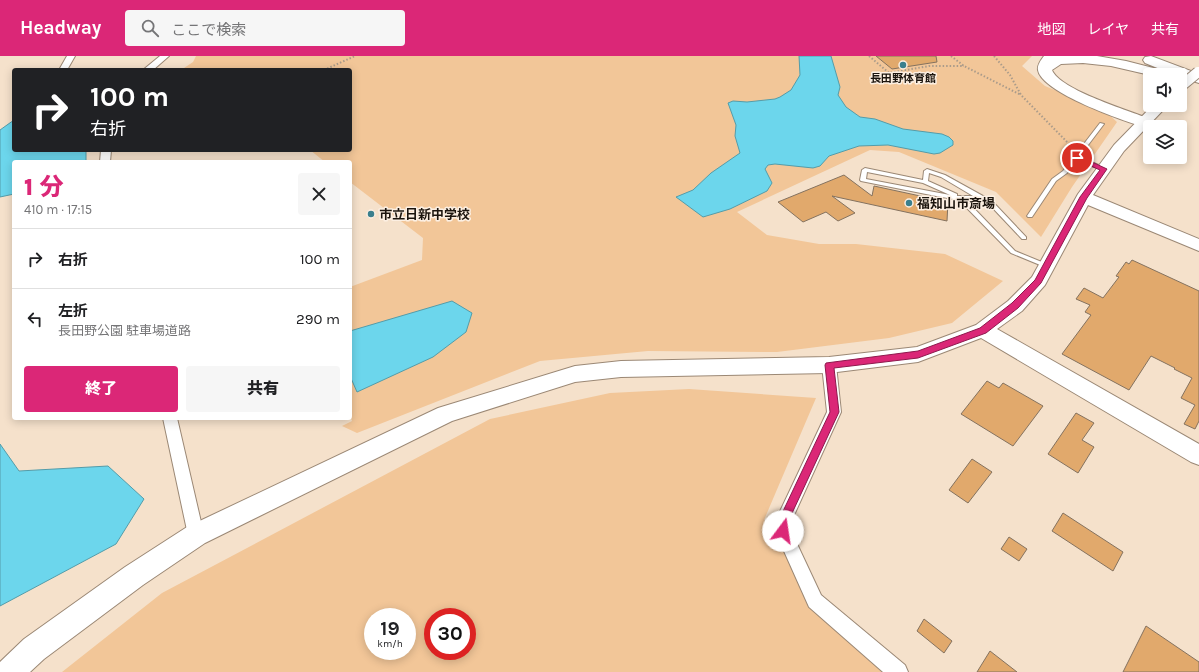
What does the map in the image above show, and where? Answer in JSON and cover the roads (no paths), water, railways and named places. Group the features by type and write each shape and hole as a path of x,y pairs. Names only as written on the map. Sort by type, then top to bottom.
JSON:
{"highway":[{"path":"1143,69 1113,60 1083,56 1067,57 1049,62 1045,73 1048,78 1066,91 1143,121"},
{"path":"1129,56 1159,68"},
{"path":"1140,56 1199,76"},
{"path":"1152,56 1199,76"},
{"path":"1187,77 1199,76"},
{"path":"1187,84 1199,88"}],"street":[{"path":"64,68 71,56"},
{"path":"150,68 165,56"},
{"path":"1187,83 1199,76"},
{"path":"1147,120 1154,112"},
{"path":"10,672 34,649 116,590 196,536 446,414 574,374 621,369 829,365 918,354 983,330 1015,306 1039,281 1084,197 1119,148 1143,124"},
{"path":"1084,197 1199,246"},
{"path":"983,330 1199,455"},
{"path":"829,365 834,412 782,524 783,531 815,601 898,672"},
{"path":"170,420 196,536"}],"lane":[{"path":"1030,216 1054,180 1065,172 1102,124"},
{"path":"1078,156 1104,169"},
{"path":"978,196 971,198 962,198 946,197 882,182 863,180 865,170 925,182 962,198 1013,252 1047,266"},
{"path":"925,182 927,171 943,176 990,202 1024,238"}],"water":[{"path":"799,56 831,56 840,87 838,95 846,107 860,117 875,119 903,129 942,134 949,137 953,141 953,145 940,153 934,154 888,145 859,146 829,156 820,166 813,168 775,164 768,165 765,169 772,183 767,191 730,209 703,217 676,197 693,190 711,173 740,153 735,136 736,125 728,103 733,101 747,102 775,99 791,90 800,75"},
{"path":"12,121 12,152 86,152 86,160 12,160 12,194 0,197 0,130"},
{"path":"452,301 472,313 466,332 433,357 357,392 352,381 352,330"},
{"path":"0,444 19,471 108,466 144,499 116,544 0,606"}],"place":[{"name":"長田野体育館","path":"903,65"},
{"name":"福知山市斎場","path":"909,203"},
{"name":"市立日新中学校","path":"371,214"}]}
